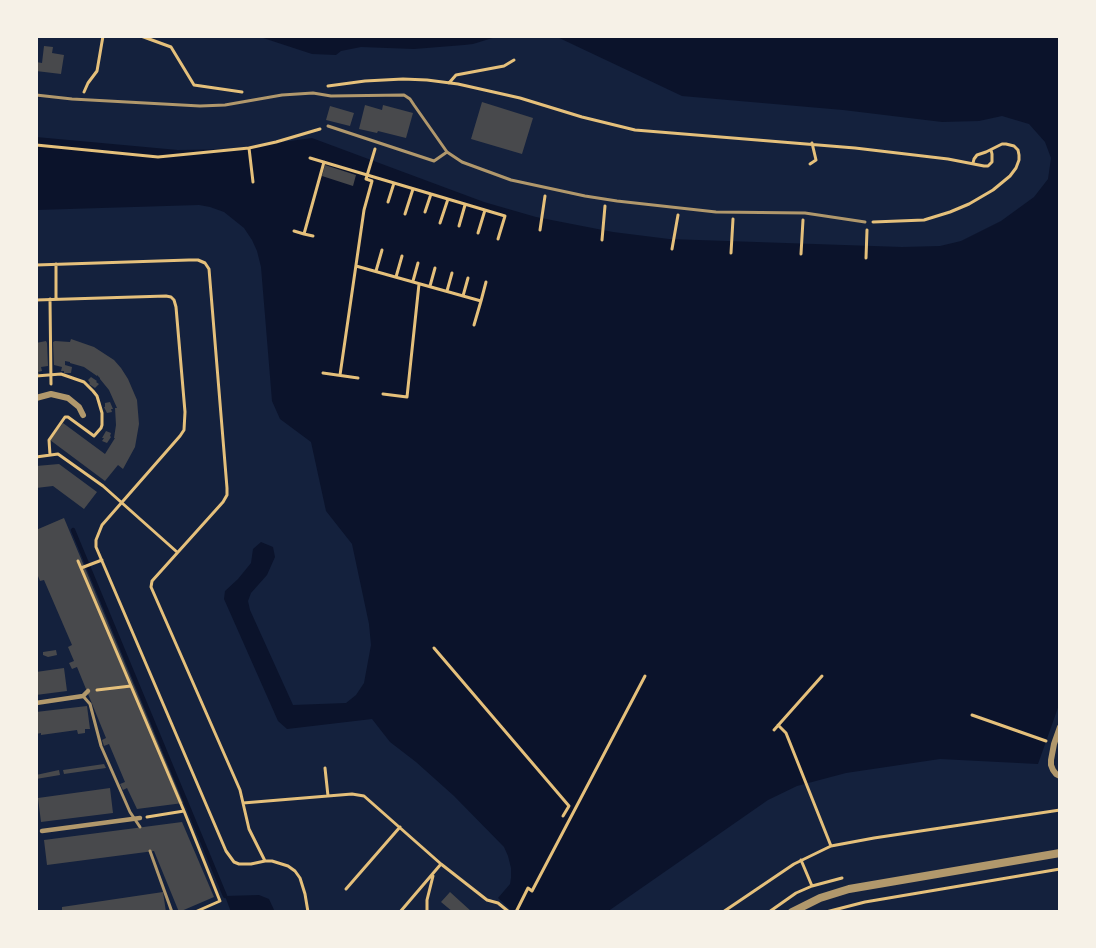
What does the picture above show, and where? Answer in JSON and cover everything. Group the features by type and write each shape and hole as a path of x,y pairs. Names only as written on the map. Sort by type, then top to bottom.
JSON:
{"street":[{"path":"36,398 51,394 68,398 79,407 82,415"},
{"path":"36,703 83,696 88,691"},
{"path":"1060,727 1054,744 1051,765 1056,774 1060,776"},
{"path":"42,831 137,818"},
{"path":"792,912 820,898 849,889 1060,853"}],"lane":[{"path":"36,95 200,106 225,105 282,95 313,93 331,96 404,95 410,99 447,152 462,162 512,180 617,201 707,211 805,213 866,222"},
{"path":"328,126 435,161 447,152"},
{"path":"83,696 90,704 101,746 130,812 137,818 140,827"},
{"path":"36,830 42,831"},
{"path":"150,851 171,912"}],"path":[{"path":"81,99 88,83 97,71 103,36"},
{"path":"141,36 171,47 194,85 252,94 252,100"},
{"path":"449,83 456,75 504,66 514,60"},
{"path":"313,93 330,86 365,81 427,80 480,88 635,130 732,139 812,143 902,153 984,166 991,164 991,150"},
{"path":"36,145 158,157 249,148 321,129"},
{"path":"810,164 816,160 812,143"},
{"path":"866,222 924,220 969,204 993,190 1010,176 1019,160 1018,150 1014,146 1002,144 975,157 973,164"},
{"path":"340,375 364,210 372,181 366,179 376,147"},
{"path":"249,148 253,182"},
{"path":"310,158 505,216 498,239"},
{"path":"303,234 324,162"},
{"path":"388,202 394,183"},
{"path":"405,214 413,189"},
{"path":"425,212 431,194"},
{"path":"440,223 448,199"},
{"path":"459,226 465,204"},
{"path":"540,230 544,204"},
{"path":"478,233 485,210"},
{"path":"602,240 603,213"},
{"path":"672,249 678,221"},
{"path":"731,253 732,226"},
{"path":"801,254 802,229"},
{"path":"294,231 313,236"},
{"path":"866,258 867,236"},
{"path":"376,271 382,250"},
{"path":"396,277 402,256"},
{"path":"36,265 198,260 205,263 209,269 227,495 224,502 152,581 151,587 240,790 249,829 266,861"},
{"path":"412,282 418,263"},
{"path":"56,264 56,299"},
{"path":"356,266 481,301"},
{"path":"430,286 435,268"},
{"path":"447,291 452,273"},
{"path":"463,296 468,278"},
{"path":"474,325 486,282"},
{"path":"383,394 407,397 419,284"},
{"path":"36,300 166,296 174,300 185,426 180,436 102,525 96,540 96,547 226,851 234,862 239,864 266,861 280,863 295,872 304,887 308,912"},
{"path":"50,299 51,394"},
{"path":"322,373 358,378"},
{"path":"36,376 60,374 84,382 97,396 102,413 101,428 94,436 65,417 49,440 50,455"},
{"path":"36,457 58,454 103,486 177,552"},
{"path":"81,568 102,560"},
{"path":"78,561 220,901 195,912"},
{"path":"434,648 569,806 564,814 570,818"},
{"path":"516,912 528,888 532,891 645,676"},
{"path":"774,730 822,676"},
{"path":"103,690 131,686"},
{"path":"972,715 1054,744"},
{"path":"778,725 786,734 831,846"},
{"path":"325,768 328,796"},
{"path":"243,803 352,794 364,796 441,864 487,900 498,903 509,912"},
{"path":"723,912 801,860 831,846 1060,810"},
{"path":"151,816 184,811"},
{"path":"346,889 400,827"},
{"path":"801,860 812,886"},
{"path":"400,912 441,864"},
{"path":"826,912 877,900 1060,869"},
{"path":"427,912 427,900 433,874"}],"water":[{"path":"257,36 499,36 473,44 414,49 361,47 341,51 336,55 312,54"},
{"path":"555,36 1060,36 1060,702 1038,764 940,759 846,773 797,786 768,800 607,912 513,912 498,898 510,884 511,878 511,868 504,847 454,796 390,742 372,719 287,729 278,721 224,599 225,591 251,563 253,549 261,542 273,547 275,557 267,575 251,593 248,601 293,705 346,703 356,695 364,683 371,645 369,624 352,544 326,511 311,442 280,419 272,401 261,267 257,251 244,228 224,212 199,205 36,210 36,137 178,150 240,149 312,138 484,202 536,217 613,232 669,239 902,247 940,246 961,241 1001,221 1034,197 1048,179 1051,158 1045,142 1029,124 1002,116 979,121 942,122 843,110 682,96"},
{"path":"259,895 269,899 275,912 231,912 225,896"}],"building":[{"path":"44,46 53,47 52,53 64,55 61,74 36,71 36,62 42,63"},
{"path":"482,102 533,118 522,154 471,139"},
{"path":"365,105 382,110 383,105 413,113 406,138 359,129"},
{"path":"330,106 354,113 350,126 326,120"},
{"path":"325,165 356,175 353,186 322,176"},
{"path":"71,339 94,347 114,360 128,379 137,400 139,424 135,447 123,469 118,465 105,481 50,440 63,423 105,454 115,438 115,408 117,408 109,390 100,378 84,367 70,362 65,361 65,365 72,367 71,373 64,373 61,371 62,367 54,365 53,342 70,342"},
{"path":"46,341 48,366 41,367 42,371 36,374 36,343"},
{"path":"91,377 99,384 95,388 89,384 88,380"},
{"path":"110,402 113,409 111,409 112,412 107,413 105,403"},
{"path":"106,431 111,433 107,443 102,441"},
{"path":"59,464 97,492 84,509 53,486 36,488 36,466"},
{"path":"64,518 183,803 137,809 127,788 123,790 120,784 125,782 109,744 104,746 102,740 106,738 77,667 72,669 69,663 74,661 68,647 72,645 44,580 40,581 36,571 36,530"},
{"path":"56,650 57,655 48,657 43,655 43,652"},
{"path":"64,668 67,691 36,695 36,672"},
{"path":"87,706 90,729 85,729 85,733 78,734 77,730 36,734 36,712"},
{"path":"104,764 106,768 64,774 63,770"},
{"path":"59,770 60,775 36,779 36,775"},
{"path":"110,788 113,813 41,822 38,798"},
{"path":"182,822 214,897 179,912 154,851 47,865 44,840"},
{"path":"163,892 166,912 62,912 62,907"},
{"path":"450,892 472,912 453,912 441,902"}],"waterway":[{"path":"73,530 225,896"}]}
